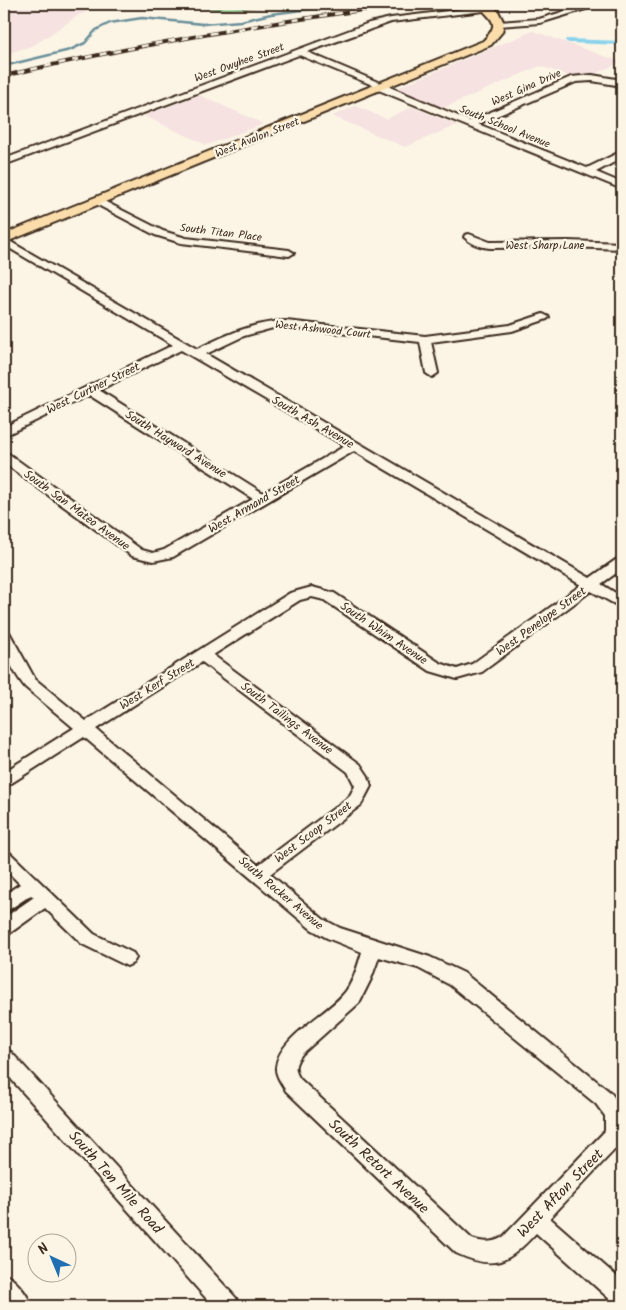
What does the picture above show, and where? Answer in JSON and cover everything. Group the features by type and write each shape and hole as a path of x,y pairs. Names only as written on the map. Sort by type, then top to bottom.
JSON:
{"main road":[{"path":"486,6 496,14 499,24"},
{"name":"West Avalon Street","path":"4,240 487,43 495,35 499,24"}],"street":[{"path":"499,24 528,23 598,4"},
{"name":"West Owyhee Street","path":"4,162 372,25 391,20 486,6"},
{"path":"511,34 527,27 528,23"},
{"name":"South School Avenue","path":"298,52 622,186"},
{"name":"West Gina Drive","path":"470,124 563,82 592,78 622,83"},
{"path":"588,172 622,154"},
{"name":"South Titan Place","path":"98,201 171,238 289,253"},
{"name":"West Sharp Lane","path":"469,237 482,244 490,245 568,244 622,246"},
{"name":"South Ash Avenue","path":"4,240 622,603"},
{"name":"West Ashwood Court","path":"197,354 249,329 267,324 286,324 425,339 512,328 543,317"},
{"path":"425,339 432,372"},
{"name":"West Curtner Street","path":"4,432 182,345"},
{"name":"South Hayward Avenue","path":"90,390 263,499"},
{"name":"West Armand Street","path":"153,557 168,554 354,446"},
{"name":"South San Mateo Avenue","path":"4,457 137,552 153,557"},
{"name":"West Penelope Street","path":"457,674 477,668 622,562"},
{"name":"South Whim Avenue","path":"312,592 329,596 435,666 446,672 457,674"},
{"name":"West Kerf Street","path":"4,780 295,596 312,592"},
{"name":"South Rocker Avenue","path":"6,645 30,683 327,931 442,969 457,979 604,1098 616,1116"},
{"name":"South Tailings Avenue","path":"203,654 354,768 360,776 363,786"},
{"name":"West Scoop Street","path":"258,874 355,801 363,786"},
{"path":"4,858 88,938 101,947 127,958"},
{"path":"4,904 32,885"},
{"path":"4,928 46,898"},
{"name":"South Retort Avenue","path":"373,947 354,994 342,1009 296,1047 286,1065 288,1076 293,1085 464,1246 486,1253"},
{"name":"South Ten Mile Road","path":"4,1058 228,1306"},
{"name":"West Afton Street","path":"486,1253 500,1251 512,1244 536,1219 612,1138 617,1127 616,1116"},
{"path":"536,1219 622,1295"},
{"path":"4,1286 21,1306"}],"shaded area":[{"path":"141,4 91,10 79,15 34,45 4,55 4,5"},
{"path":"533,31 621,62 592,75 569,76 540,66 443,108 394,89"},
{"path":"199,95 264,124 207,145 144,116"},
{"path":"356,106 386,119 412,107 457,125 405,147 332,116"}],"green space":[{"path":"141,4 307,4 232,9 213,9 196,6 149,10"}],"waterway":[{"path":"4,66 70,50 85,43 96,30 110,23 142,18 203,24 241,21 271,14 349,4"},
{"path":"569,41 622,43"}],"railway":[{"path":"4,76 54,64 204,35 305,18 407,4"}]}
